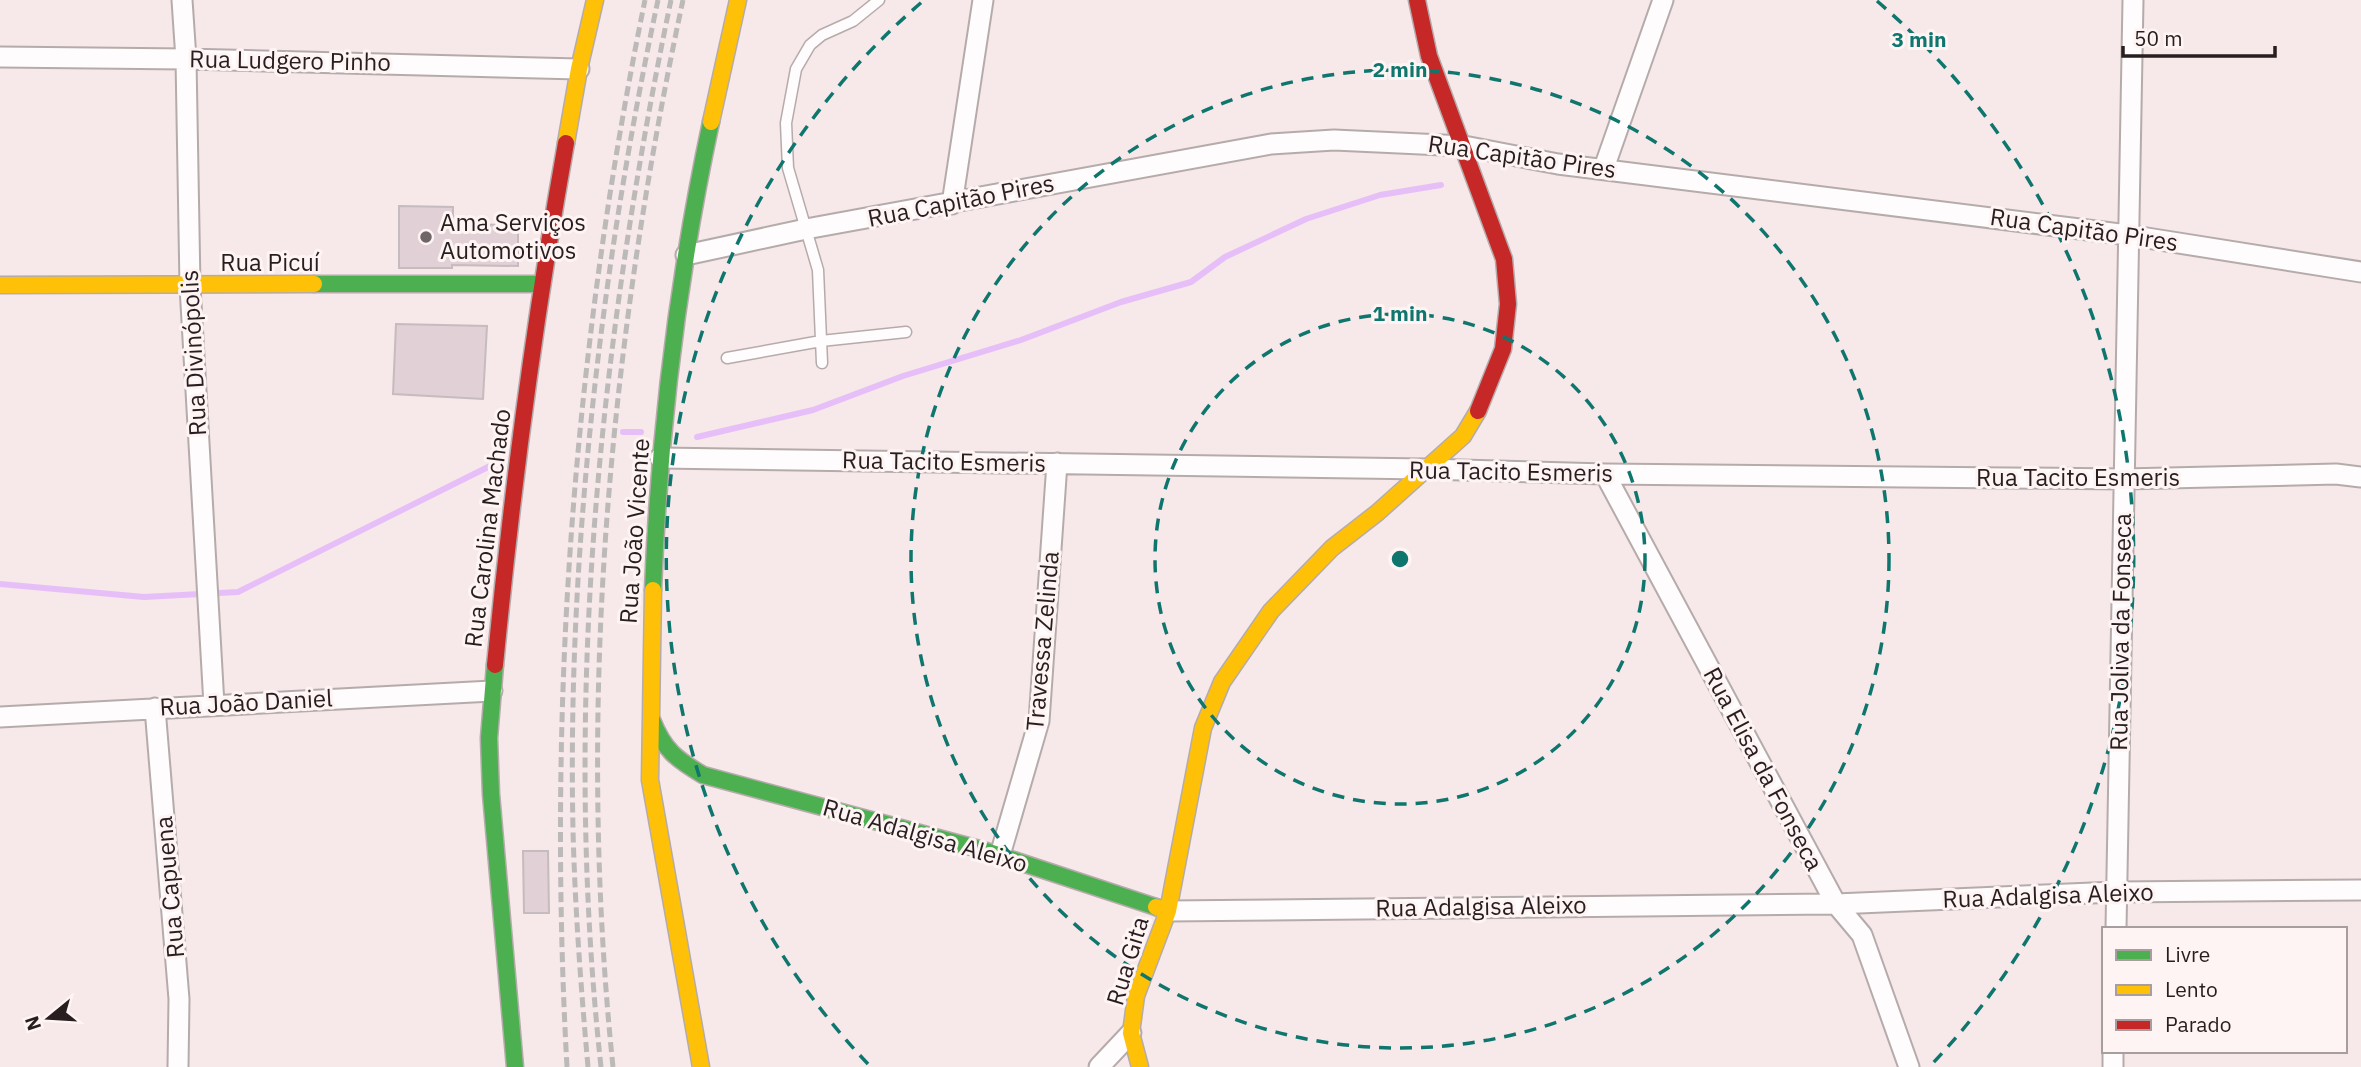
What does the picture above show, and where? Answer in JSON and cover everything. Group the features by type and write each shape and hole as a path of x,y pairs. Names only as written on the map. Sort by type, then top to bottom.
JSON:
{"main road":[{"name":"Rua Carolina Machado","path":"515,1067 491,793 489,738 492,691 541,284 579,69 595,0"},
{"name":"Rua João Vicente","path":"701,1067 654,809 647,741 650,716 651,577 660,458 686,255 738,0"},
{"name":"Rua Gita","path":"1140,1067 1131,1033 1136,996 1168,911 1202,728 1222,682 1280,602 1332,548 1377,513 1463,436 1483,403 1503,349 1508,304 1504,259 1429,56 1417,0"},
{"name":"Rua Picuí","path":"0,285 541,284"},
{"name":"Rua Adalgisa Aleixo","path":"650,716 663,747 675,759 703,775 1000,855 1168,911"},
{"path":"683,779 703,775"},
{"path":"654,809 665,793"}],"street":[{"name":"Rua Divinópolis","path":"182,0 186,59 190,286 214,705"},
{"path":"952,204 983,0"},
{"path":"1604,169 1664,0"},
{"name":"Rua Joliva da Fonseca","path":"2116,927 2133,0"},
{"name":"Rua Ludgero Pinho","path":"0,57 579,69"},
{"name":"Rua Capitão Pires","path":"686,255 806,229 1271,144 1334,140 1464,146 1559,164 2128,235 2361,272"},
{"name":"Rua Tacito Esmeris","path":"660,458 1605,474 2124,479 2336,474 2361,477"},
{"name":"Travessa Zelinda","path":"1000,855 1040,721 1057,463"},
{"name":"Rua Elisa da Fonseca","path":"1605,474 1836,904 1862,936 1909,1067"},
{"name":"Rua João Daniel","path":"0,717 492,691"},
{"name":"Rua Capuena","path":"156,708 179,999 178,1067"},
{"name":"Rua Adalgisa Aleixo","path":"1168,911 1836,904 2116,892 2361,890"},
{"path":"1099,1067 1131,1033"}],"lane":[{"path":"822,363 818,270 788,168 786,123 796,69 810,45 822,34 853,21 879,0"},
{"path":"727,358 821,341 906,332"}],"building":[{"path":"399,206 453,207 453,224 518,225 518,266 452,265 452,268 399,268"},
{"path":"396,324 487,326 483,399 393,394"},
{"path":"523,851 548,851 549,913 524,913"}],"waterway":[{"path":"697,437 813,410 903,376 1021,340 1121,302 1191,282 1225,257 1306,219 1380,195 1441,185"},
{"path":"623,432 641,432"},
{"path":"0,584 144,597 238,592 488,467"}],"railway":[{"path":"567,1067 561,799 564,665 572,531 583,398 600,265 620,132 645,0"},
{"path":"588,1067 573,830 573,727 582,518 604,308 638,101 658,0"},
{"path":"601,1067 590,933 585,799 587,665 594,531 606,397 624,264 645,131 671,0"},
{"path":"613,1067 602,933 598,799 599,665 606,531 618,397 635,264 657,131 683,0"}],"traffic: fast":[{"path":"653,590 660,472 672,355 689,238 711,122"},
{"path":"314,284 541,284"},
{"path":"495,665 489,738 491,794 515,1067"},
{"path":"652,720 661,739 672,753 703,775 983,850 1156,907"}],"traffic: slow":[{"path":"566,143 595,0"},
{"path":"711,122 738,0"},
{"path":"0,285 314,284"},
{"path":"1168,911 1203,728 1222,682 1271,611 1332,548 1377,513 1463,436 1478,411"},
{"path":"653,590 650,780 701,1067"},
{"path":"1140,1067 1131,1033 1136,996 1168,911 1156,907"}],"traffic: jam":[{"path":"1417,0 1429,56 1504,259 1508,304 1503,349 1478,411"},
{"path":"495,665 525,403 566,143"}],"place":[{"name":"Ama Serviços Automotivos","path":"426,237"}]}
